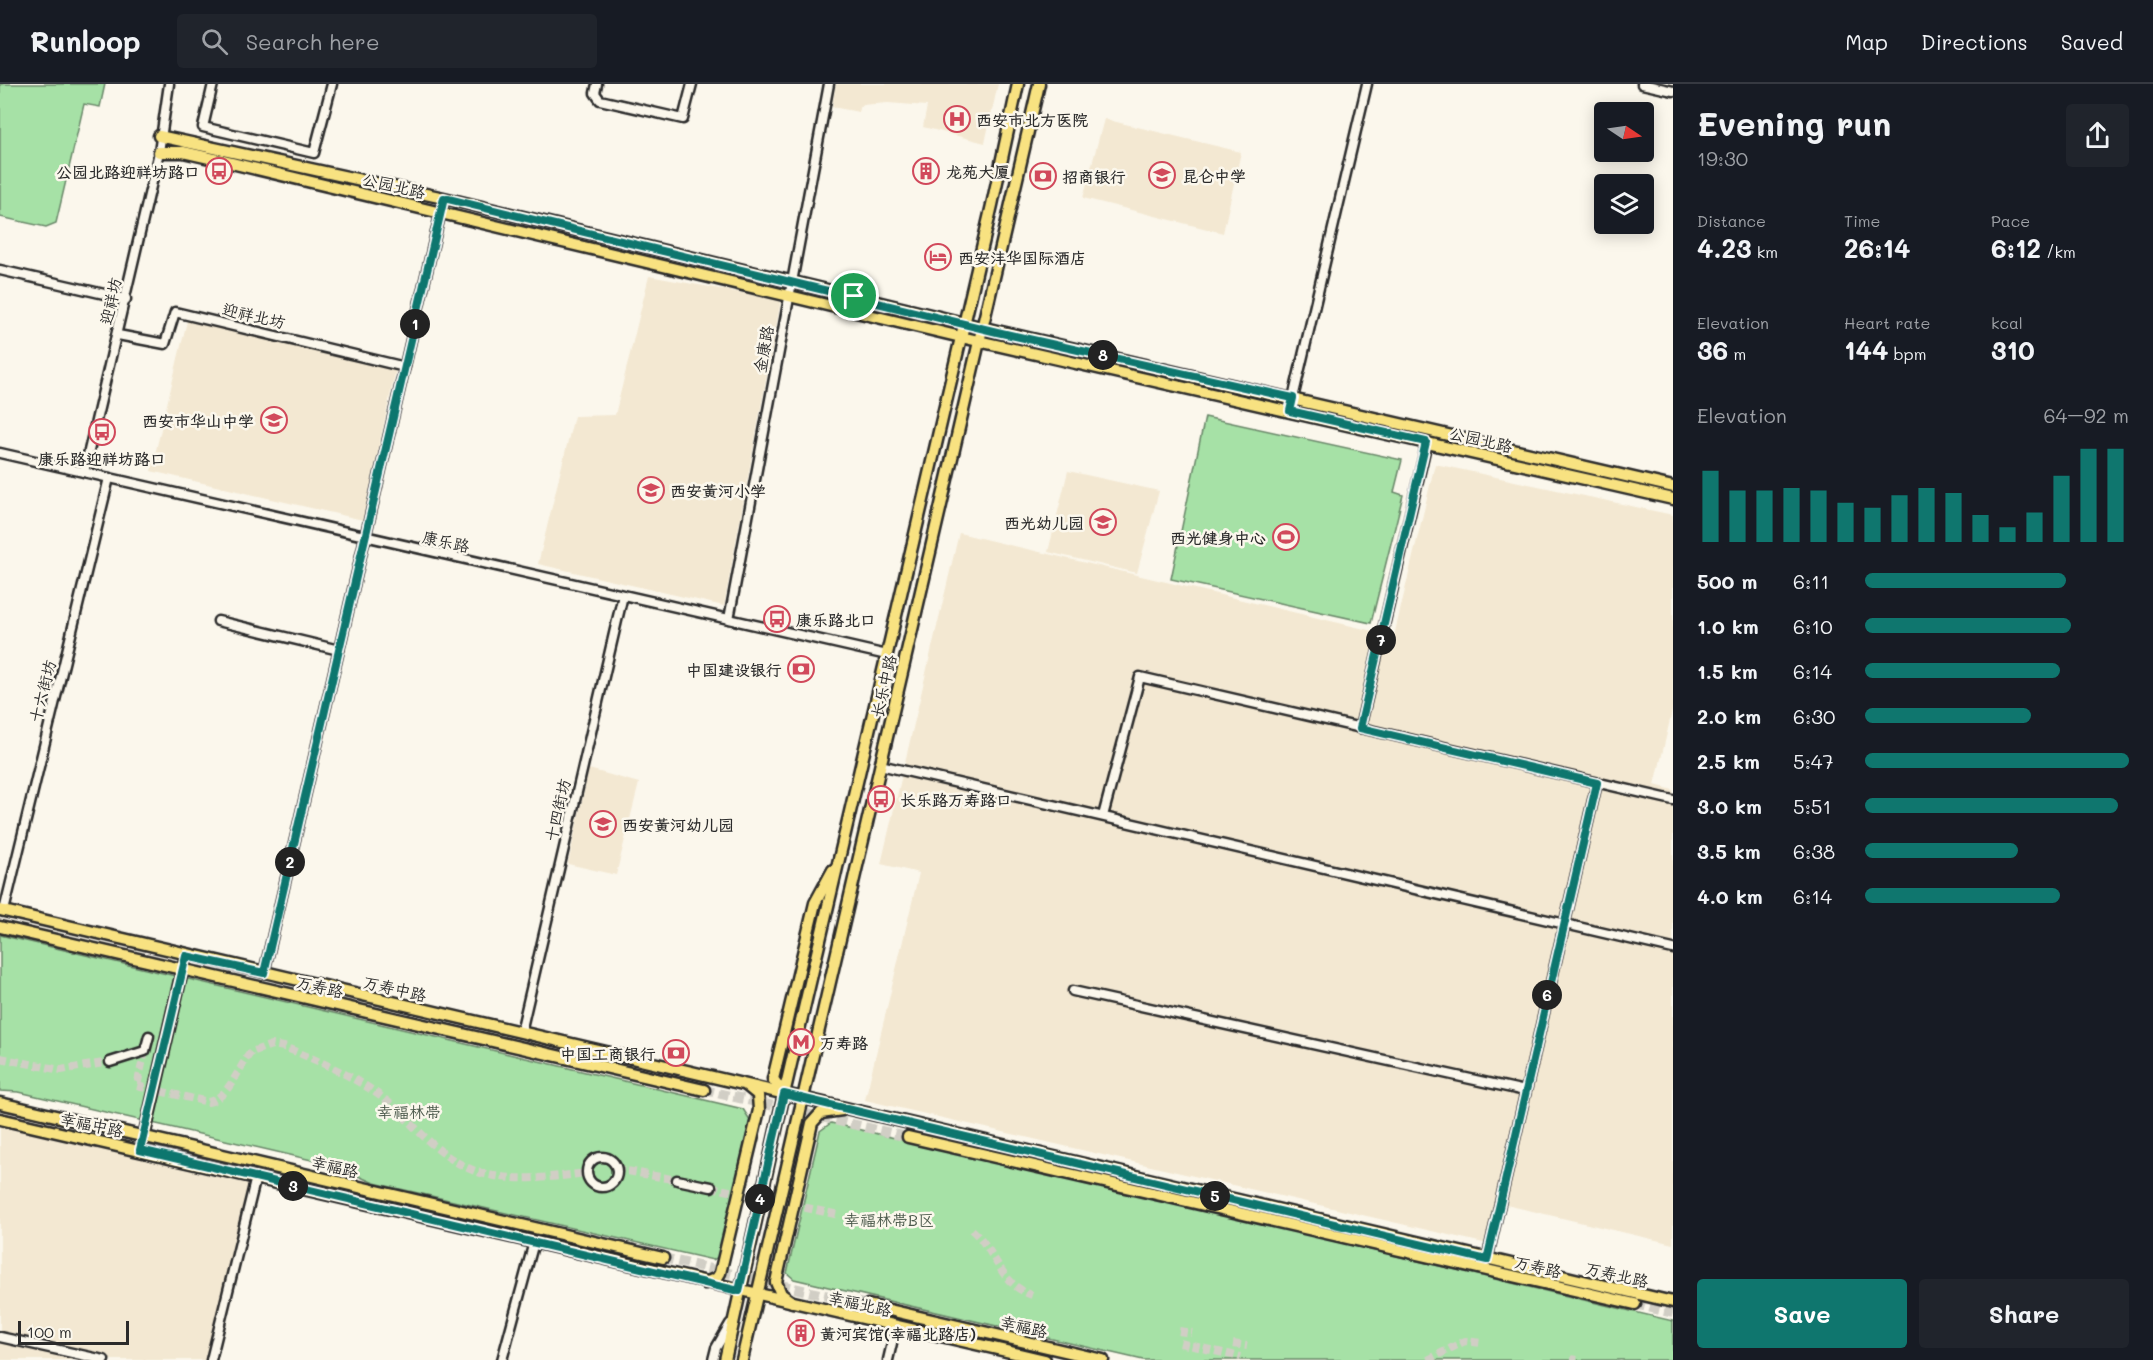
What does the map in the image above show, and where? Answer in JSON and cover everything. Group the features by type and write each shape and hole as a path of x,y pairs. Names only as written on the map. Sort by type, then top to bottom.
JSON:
{"main road":[{"name":"长乐中路","path":"725,1360 784,1094 965,323 1018,84"},
{"name":"长乐中路","path":"742,1360 1039,84"},
{"name":"公园北路","path":"159,136 444,198 983,328 1673,487"},
{"name":"公园北路","path":"159,152 183,152 441,211 961,337 1673,499"},
{"path":"850,813 868,817"},
{"name":"万寿中路","path":"2,910 186,956 784,1094"},
{"name":"万寿路","path":"0,927 704,1090"},
{"path":"62,942 117,938"},
{"path":"140,1150 186,956"},
{"path":"337,990 416,1023"},
{"path":"705,1283 717,1278 720,1273 759,1110 758,1095 744,1084"},
{"name":"万寿北路","path":"784,1094 1673,1302"},
{"name":"幸福路","path":"0,1103 663,1257"},
{"path":"794,1304 781,1294 776,1282 813,1123 821,1113 855,1110"},
{"path":"0,1111 46,1129"},
{"name":"幸福中路","path":"0,1119 739,1291"},
{"name":"万寿路","path":"908,1137 1635,1304"},
{"name":"幸福北路","path":"739,1291 1046,1360"},
{"name":"幸福路","path":"868,1305 1103,1360"}],"street":[{"name":"迎祥坊","path":"84,472 118,335 159,152 159,136 169,84"},
{"path":"213,84 203,127 314,153 332,84"},
{"path":"597,84 595,93 600,100 683,119 692,84"},
{"name":"金康路","path":"729,619 828,84"},
{"path":"1290,411 1367,84"},
{"path":"1642,84 1673,91"},
{"path":"264,973 444,198"},
{"path":"0,270 126,299"},
{"name":"迎祥北坊","path":"118,335 165,344 175,312 405,367"},
{"path":"1360,728 1426,442"},
{"name":"康乐路","path":"0,453 365,538 887,655"},
{"name":"十六街坊","path":"2,910 109,478"},
{"name":"十四街坊","path":"521,1032 623,595"},
{"path":"218,621 339,650"},
{"path":"1103,816 1140,677 1673,800"},
{"path":"880,765 1673,949"},
{"path":"1487,1260 1597,783"},
{"path":"1073,991 1525,1091"},
{"path":"110,1062 145,1051 149,1035"},
{"path":"211,1360 256,1177"},
{"path":"677,1180 711,1187"},
{"path":"502,1360 534,1242"},
{"path":"713,1360 716,1348 733,1319"},
{"path":"888,1360 896,1326"},
{"path":"0,1337 104,1360"}],"shaded area":[{"name":"西安市北方医院","path":"836,84 998,84 985,143 923,127 927,106 888,103 861,105 859,112 832,107"},
{"name":"昆仑中学","path":"1104,119 1241,152 1223,233 1083,198"},
{"name":"西安黄河小学","path":"649,276 781,300 724,606 538,564 574,416 615,415"},
{"name":"西安市华山中学","path":"187,321 396,369 363,520 151,471"},
{"path":"1435,464 1673,515 1673,707 1655,785 1673,790 1673,1244 1502,1204 1492,1245 865,1100 919,873 881,864 959,533 1394,636"},
{"name":"西光幼儿园","path":"1068,471 1159,491 1137,573 1048,552"},
{"name":"西安黄河幼儿园","path":"589,769 639,783 616,875 568,864"},
{"path":"0,1124 249,1180 206,1360 0,1360"}],"green space":[{"path":"0,84 105,84 100,107 84,104 56,223 46,227 0,217"},
{"name":"西光健身中心","path":"1205,417 1402,460 1394,492 1403,495 1371,623 1171,579"},
{"name":"幸福林带","path":"0,935 743,1109 750,1120 719,1256 713,1260 374,1183 333,1165 19,1092 0,1091"},
{"name":"幸福林带B区","path":"831,1123 1673,1321 1673,1360 1143,1360 794,1279 787,1273 820,1131"}],"tunnel":[{"path":"145,1051 137,1086 208,1102 222,1095 251,1052 272,1045 284,1047 328,1066 370,1089 395,1108 443,1153 465,1167 491,1175 518,1178 587,1173"},
{"path":"0,1058 61,1070 110,1062"},
{"path":"704,1090 908,1137"},
{"path":"616,1169 677,1180"},
{"path":"711,1187 839,1215"},
{"path":"972,1230 1012,1283 1032,1295"},
{"path":"663,1258 868,1305"},
{"path":"1635,1304 1673,1313"},
{"path":"1179,1331 1192,1333"},
{"path":"1428,1360 1465,1341 1482,1343"},
{"path":"1180,1343 1241,1357"},
{"path":"1233,1344 1247,1346"},
{"path":"1571,1359 1577,1360"}],"place":[{"name":"西安市北方医院","path":"957,119"},
{"name":"公园北路迎祥坊路口","path":"219,171"},
{"name":"龙苑大厦","path":"926,171"},
{"name":"昆仑中学","path":"1162,175"},
{"name":"招商银行","path":"1043,176"},
{"name":"西安沣华国际酒店","path":"938,257"},
{"name":"西安市华山中学","path":"274,420"},
{"name":"康乐路迎祥坊路口","path":"102,432"},
{"name":"西安黄河小学","path":"651,490"},
{"name":"西光幼儿园","path":"1103,522"},
{"name":"西光健身中心","path":"1286,537"},
{"name":"康乐路北口","path":"777,619"},
{"name":"中国建设银行","path":"801,669"},
{"name":"长乐路万寿路口","path":"881,799"},
{"name":"西安黄河幼儿园","path":"603,824"},
{"name":"万寿路","path":"801,1042"},
{"name":"中国工商银行","path":"676,1053"},
{"name":"黄河宾馆(幸福北路店)","path":"801,1333"}],"route":[{"path":"444,198 854,296 997,332 1293,398 1290,411 1426,442 1419,482 1360,728 1597,783 1487,1260 784,1094 739,1291 140,1150 186,956 264,973 444,198"}]}
